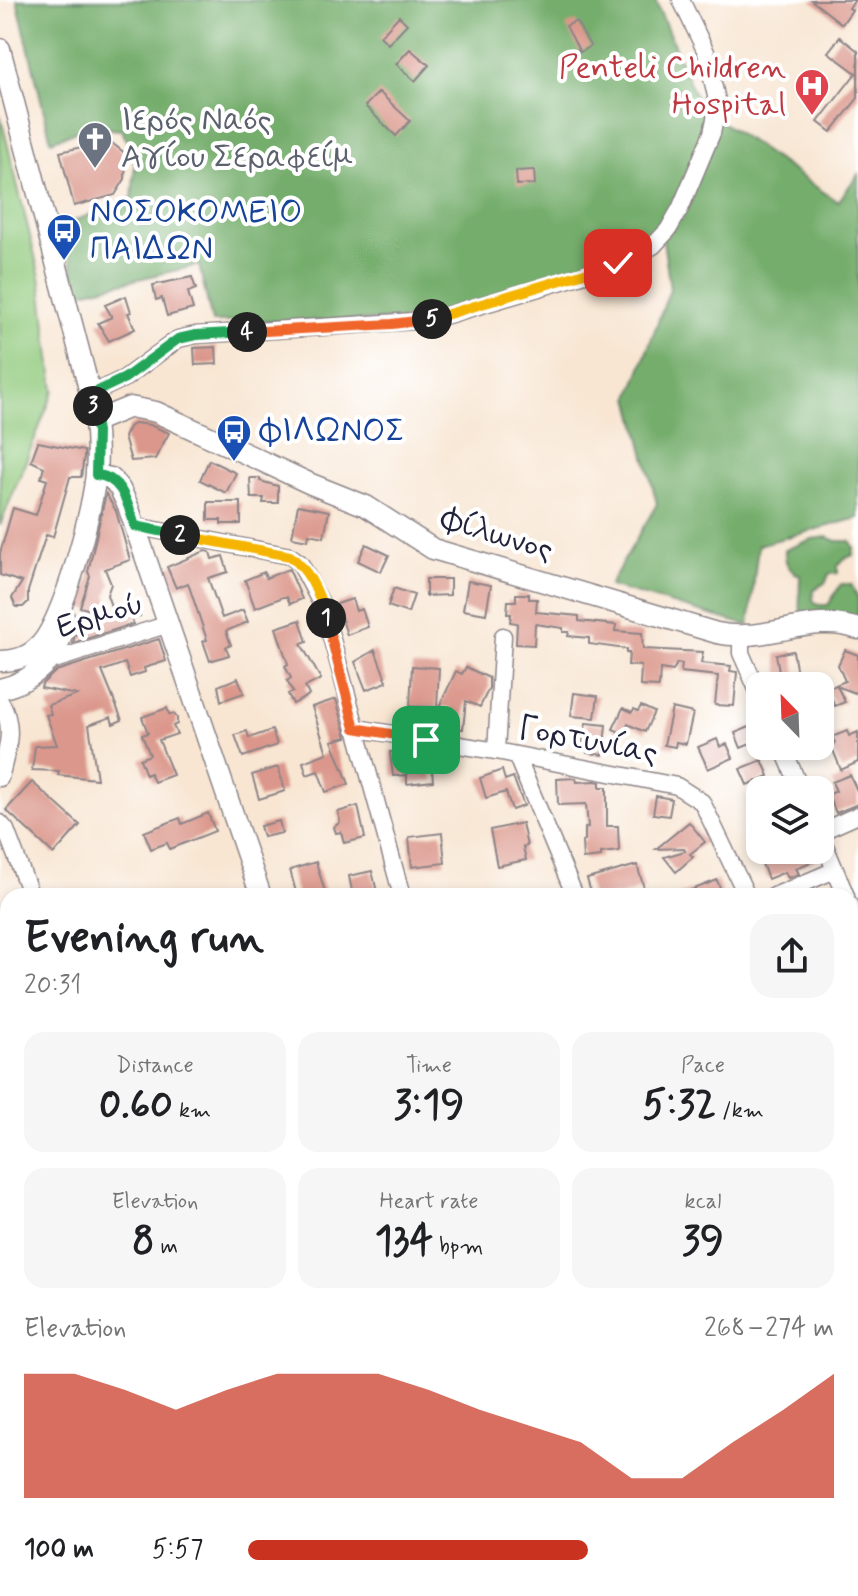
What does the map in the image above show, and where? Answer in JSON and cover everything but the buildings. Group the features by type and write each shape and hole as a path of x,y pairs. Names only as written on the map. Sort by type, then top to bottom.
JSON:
{"main road":[{"path":"0,49 96,421 96,475 58,617 39,647 24,657 0,661"},
{"name":"Φίλωνος","path":"96,421 130,407 156,412 366,506 433,549 717,633 741,637 830,623 858,629"},
{"path":"96,475 107,475 115,481 135,526 258,888"},
{"path":"0,689 27,679 48,662 64,629 66,595"}],"street":[{"path":"91,394 125,378 178,339 196,335 431,320 576,277 641,253 661,239 680,209 712,133 718,105 706,52 681,0"},
{"path":"135,526 290,556 300,563 323,607 400,888"},
{"name":"Ερμού","path":"48,662 169,624"},
{"path":"496,751 503,636"},
{"path":"741,637 741,653 749,672"},
{"path":"0,701 10,725 0,778"},
{"name":"Γορτυνίας","path":"355,728 677,786 702,802 743,888"},
{"path":"517,757 572,888"},
{"path":"834,826 858,815"},
{"path":"0,823 6,830 28,888"},
{"path":"833,864 843,888"},
{"path":"793,888 835,870"}],"green space":[{"path":"17,0 655,0 700,107 838,202 858,174 858,518 758,545 749,626 609,586 657,504 630,397 670,289 661,226 647,243 628,254 450,311 399,320 212,322 199,265 78,293 63,225 132,198 135,163 122,130 87,127 51,141"},
{"path":"0,114 40,277 54,390 0,526"},
{"path":"827,537 850,541 854,547 853,555 838,565 838,573 829,574 826,582 814,590 813,600 818,605 828,605 841,584 851,584 858,598 858,617 849,620 826,612 802,614 800,576 786,563 785,550 812,539"}],"place":[{"name":"Penteli Children Hospital","path":"812,117"},
{"name":"Ιερός Ναός Αγίου Σεραφείμ","path":"95,170"},
{"name":"ΝΟΣΟΚΟΜΕΙΟ ΠΑΙΔΩΝ","path":"64,262"},
{"name":"ΦΙΛΩΝΟΣ","path":"234,463"}],"route":[{"path":"426,740 355,728 323,607 300,563 290,556 135,526 115,481 107,475 96,475 97,432 91,394 125,378 178,339 196,335 431,320 618,263"}]}
